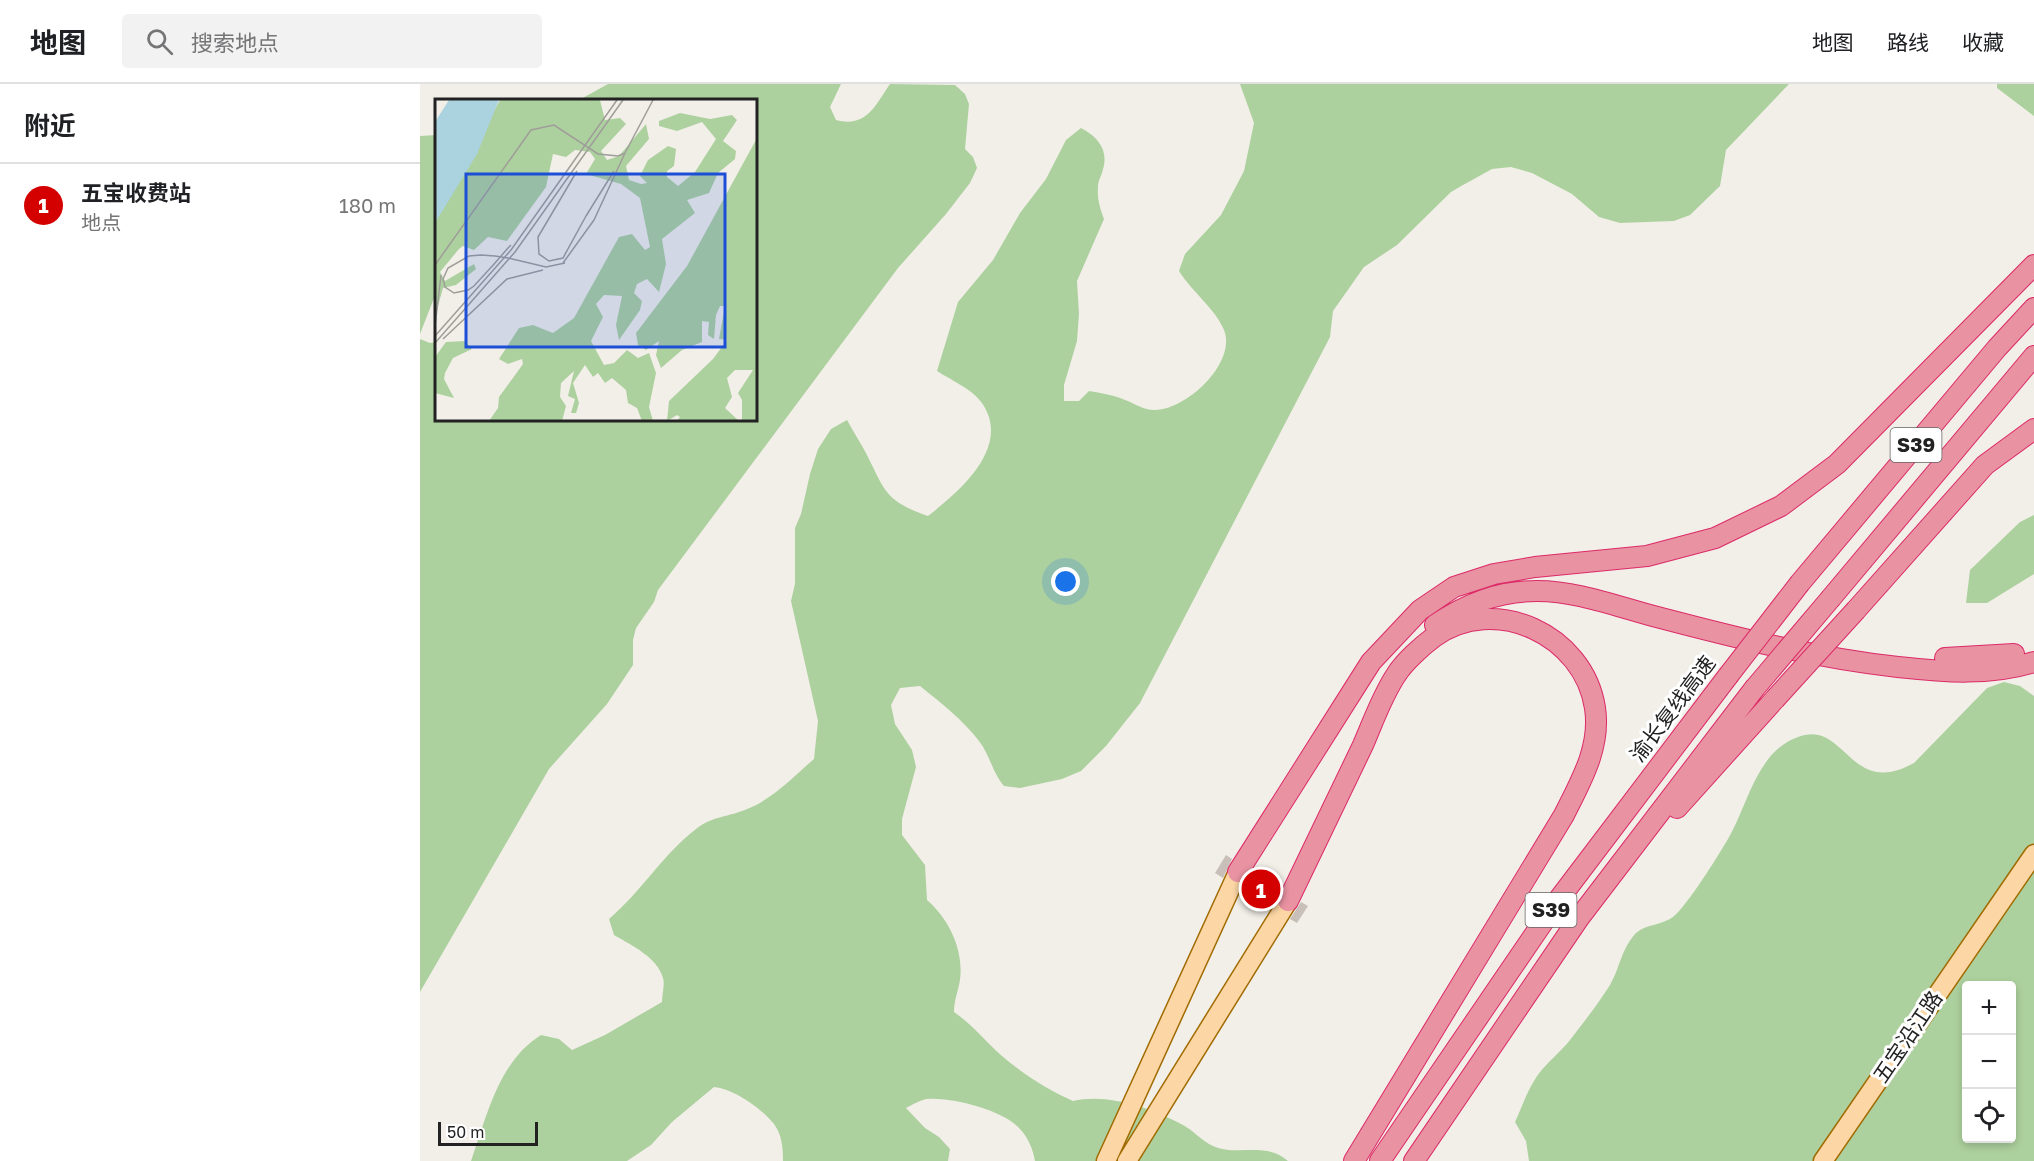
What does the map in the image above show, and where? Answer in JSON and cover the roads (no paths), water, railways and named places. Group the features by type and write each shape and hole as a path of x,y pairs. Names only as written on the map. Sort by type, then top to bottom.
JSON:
{"highway":[{"path":"1238,872 1371,662 1420,610 1454,588 1494,574 1535,567 1647,556 1715,538 1781,506 1837,464 2034,265"},
{"name":"渝长复线高速","path":"1383,1157 1556,903 1728,676 1800,584 1997,348 2034,308"},
{"name":"S39","path":"1414,1161 1579,918 1754,689 2034,356"},
{"path":"1579,918 1985,465 2034,429"},
{"path":"1420,610 1457,595 1496,584 1537,579 1576,584 1775,636 1854,648 1941,658 1990,657 2019,653 2034,648"},
{"path":"1288,901 1396,674 1429,630 1462,607 1498,596 1537,591 1574,595 1766,646 1853,662 1940,671 1982,672 2034,662"},
{"path":"1354,1161 1564,815 1586,771 1595,730 1595,708 1589,685 1578,666 1543,632 1517,620 1490,618 1448,628 1432,638 1396,674"}],"main road":[{"name":"五宝沿江路","path":"1823,1161 2034,854"},
{"path":"1106,1161 1238,872"},
{"path":"1127,1161 1288,901"}],"place":[{"name":"五宝收费站","path":"1261,889"}]}
